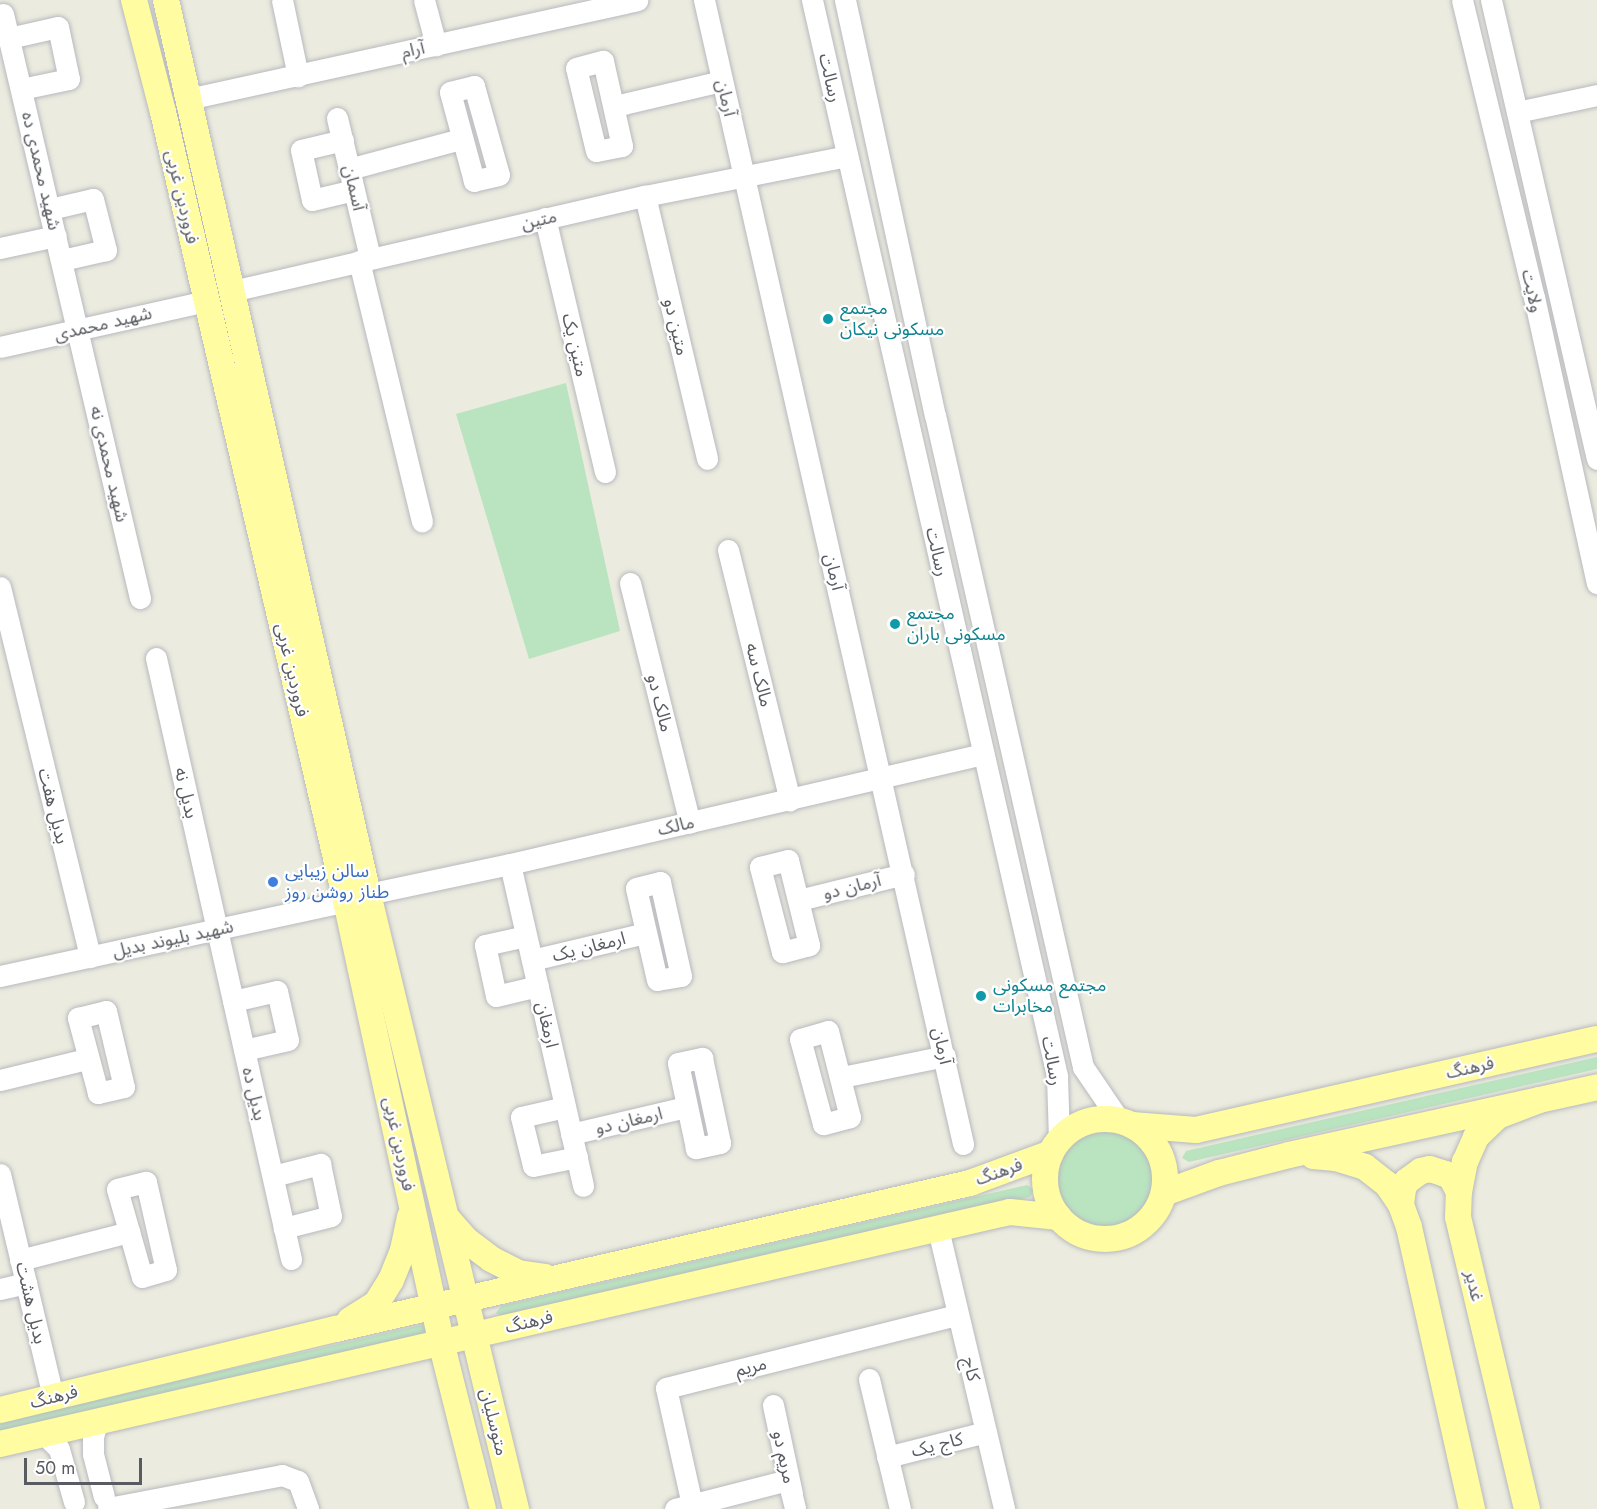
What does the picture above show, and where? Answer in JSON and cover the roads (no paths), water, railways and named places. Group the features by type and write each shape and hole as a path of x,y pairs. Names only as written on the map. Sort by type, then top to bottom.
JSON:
{"main road":[{"name":"فروردین غربی","path":"134,0 163,112 205,301 357,898 445,1217 472,1335"},
{"name":"فروردین غربی","path":"166,0 232,291 357,898 412,1205 441,1342"},
{"name":"فرهنگ","path":"1125,1123 1196,1130 1597,1039"},
{"path":"1164,1193 1220,1173 1289,1155 1597,1087"},
{"name":"غدیر","path":"1527,1509 1458,1217 1459,1192 1465,1162 1476,1137 1498,1116 1539,1100"},
{"path":"1105,1119 1125,1123 1152,1142 1160,1153 1166,1179 1164,1193 1152,1217 1132,1233 1119,1238 1106,1239 1086,1236 1068,1226 1059,1217 1047,1193 1046,1179 1055,1147 1086,1123 1105,1119"},
{"name":"فرهنگ","path":"0,1410 336,1329 970,1182 1055,1147"},
{"path":"1289,1155 1336,1158 1365,1167 1387,1184 1401,1205 1409,1227 1472,1509"},
{"path":"1401,1205 1403,1188 1407,1181 1421,1171 1430,1169 1445,1174 1450,1177 1459,1192"},
{"path":"336,1329 376,1304 391,1281 403,1250 412,1205"},
{"name":"فرهنگ","path":"0,1444 1010,1212 1059,1217"},
{"path":"445,1217 466,1240 491,1259 518,1273 557,1279"},
{"name":"متوسلیان","path":"472,1335 516,1509"},
{"name":"متوسلیان","path":"441,1342 483,1509"}],"street":[{"path":"282,0 298,75"},
{"path":"424,0 436,45"},
{"name":"آرام","path":"188,99 436,45 567,8 637,0"},
{"name":"آرمان","path":"704,0 904,874 963,1144"},
{"name":"رسالت","path":"812,0 1057,1076 1055,1147"},
{"name":"رسالت","path":"845,0 938,427 1083,1067 1125,1123"},
{"name":"ولایت","path":"1462,0 1534,297 1597,583"},
{"name":"ولایت","path":"1491,0 1597,459"},
{"name":"شهید محمدی ده","path":"3,14 9,38 12,76 50,209 79,329"},
{"path":"9,38 57,27 69,79 12,76"},
{"path":"615,106 722,81"},
{"path":"1517,112 1597,95"},
{"name":"آسمان","path":"337,118 354,190 364,260 422,522"},
{"path":"349,169 461,139"},
{"path":"343,140 301,150 312,200 354,190"},
{"name":"متین","path":"232,291 645,196 847,156"},
{"name":"متین دو","path":"645,196 707,459"},
{"path":"50,209 93,199 105,250 62,260"},
{"name":"متین یک","path":"545,218 605,472"},
{"path":"0,248 56,236"},
{"name":"شهید محمدی","path":"0,347 205,301"},
{"name":"شهید محمدی نه","path":"79,329 140,598"},
{"name":"مالک سه","path":"728,550 790,800"},
{"name":"مالک دو","path":"630,583 690,823"},
{"name":"بدیل هفت","path":"0,587 90,957"},
{"name":"بدیل نه","path":"156,658 217,929"},
{"name":"مالک","path":"357,898 983,754"},
{"name":"ارمغان","path":"510,864 583,1186"},
{"name":"آرمان دو","path":"799,900 904,874"},
{"name":"شهید بلیوند بدیل","path":"0,976 357,898"},
{"name":"بدیل ده","path":"217,929 291,1259"},
{"name":"ارمغان یک","path":"532,960 645,933"},
{"path":"526,936 485,945 496,996 538,986"},
{"path":"233,1001 277,991 288,1040 244,1050"},
{"path":"842,1077 945,1056"},
{"path":"0,1080 87,1059"},
{"path":"565,1107 521,1117 533,1166 577,1157"},
{"name":"ارمغان دو","path":"571,1134 686,1107"},
{"path":"273,1176 320,1164 331,1216 284,1228"},
{"name":"بدیل هشت","path":"0,1174 7,1232 20,1260 53,1397"},
{"name":"کاج","path":"938,1229 1004,1509"},
{"path":"20,1260 129,1232"},
{"path":"0,1288 26,1283"},
{"name":"مریم","path":"687,1507 666,1388 957,1315"},
{"name":"کاج یک","path":"869,1379 900,1509"},
{"name":"مریم دو","path":"773,1405 795,1509"},
{"path":"97,1422 93,1437 93,1454 107,1505"},
{"name":"کاج یک","path":"887,1457 986,1432"},
{"path":"44,1434 59,1449 74,1506"},
{"path":"74,1506 87,1492 107,1505 282,1475 298,1482 308,1509"},
{"name":"مریم دو","path":"687,1507 788,1480 795,1509"}],"place":[{"name":"مجتمع مسکونی نیکان","path":"828,319"},
{"name":"مجتمع مسکونی باران","path":"895,624"},
{"name":"سالن زیبایی طناز روشن روز","path":"273,882"},
{"name":"مجتمع مسکونی مخابرات","path":"981,996"}]}
